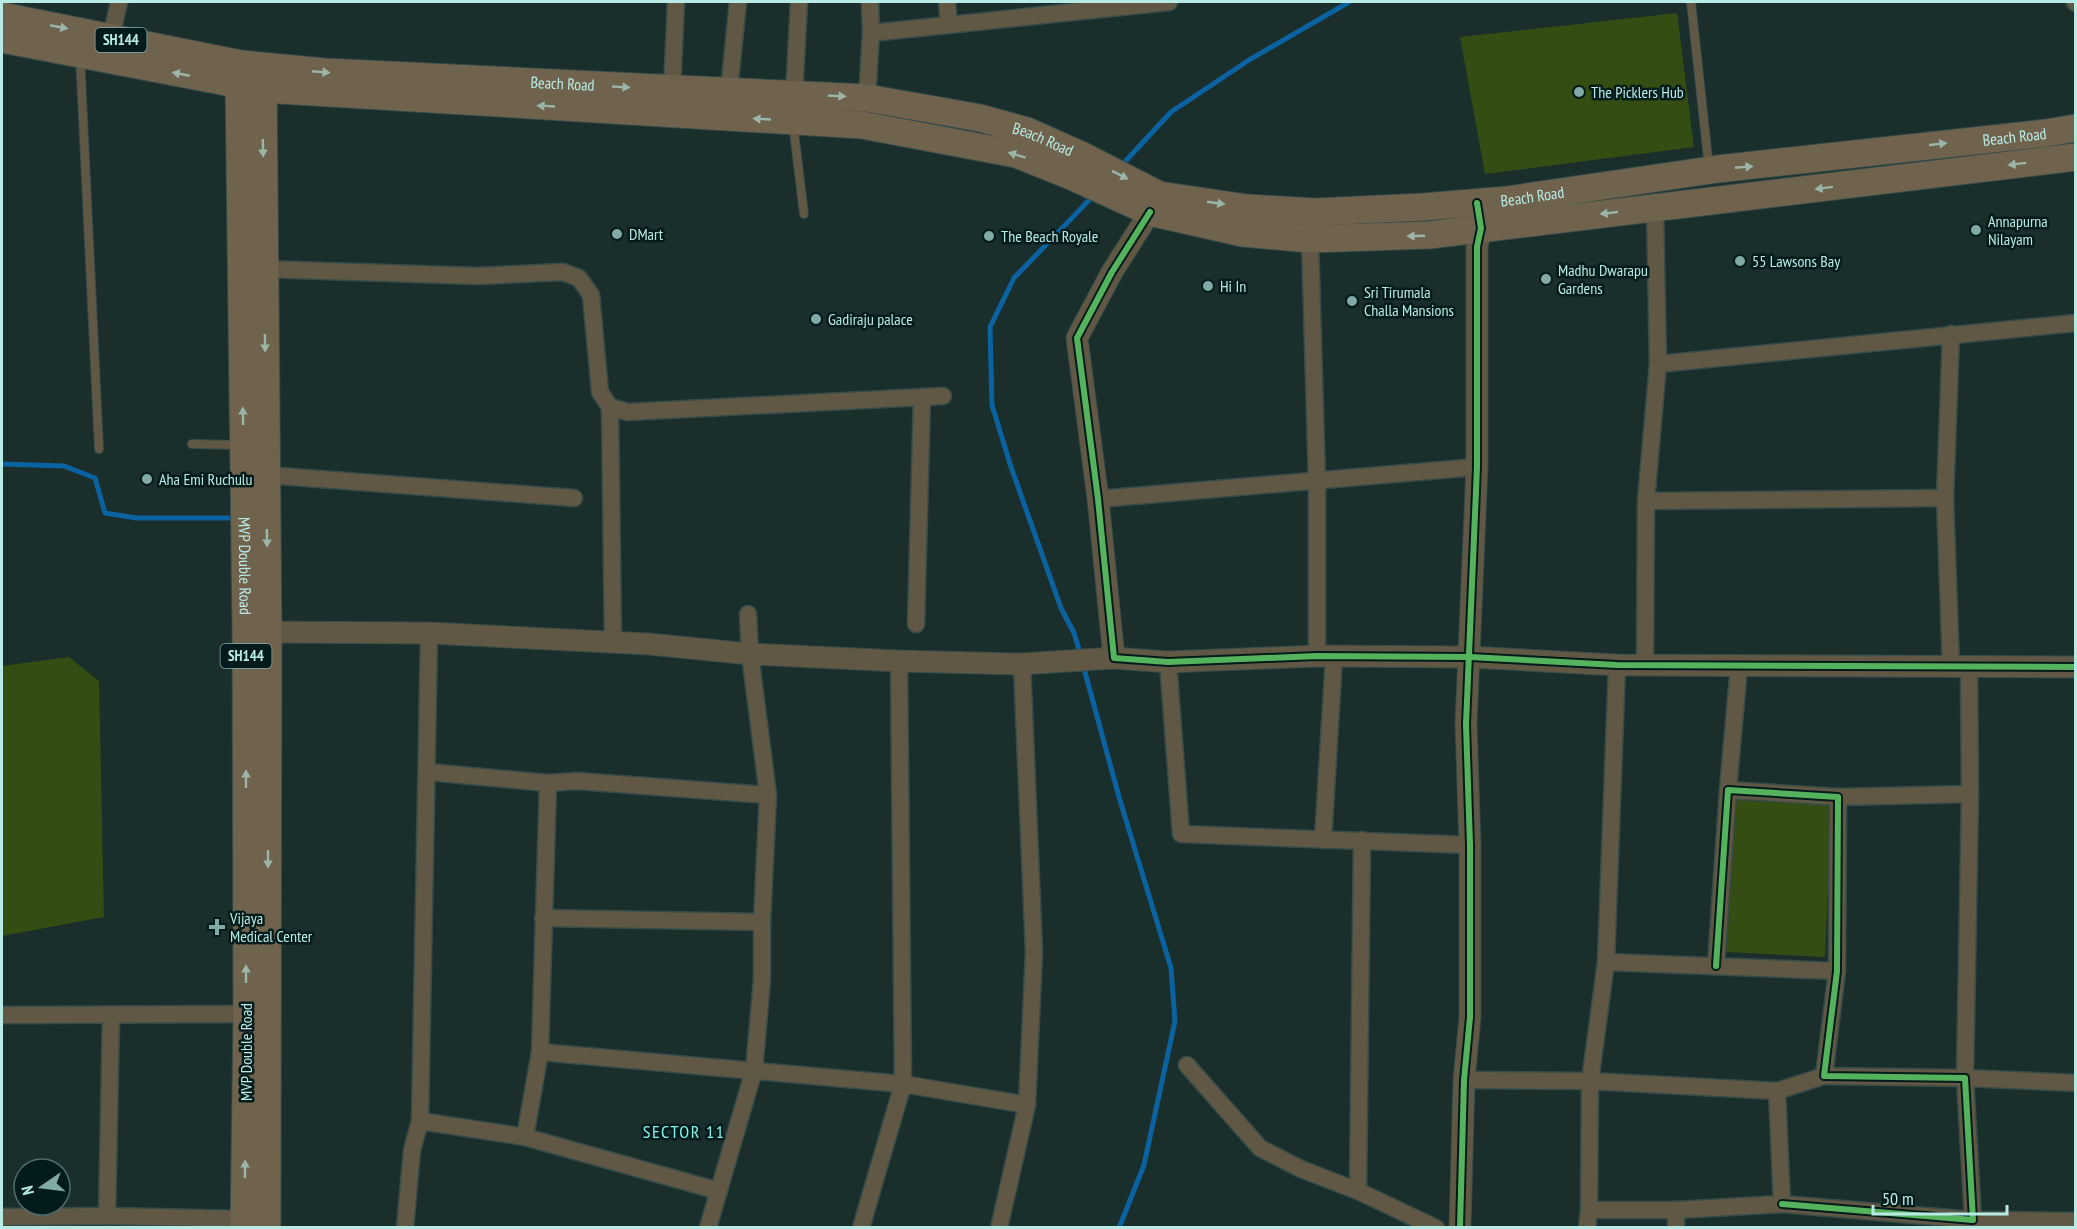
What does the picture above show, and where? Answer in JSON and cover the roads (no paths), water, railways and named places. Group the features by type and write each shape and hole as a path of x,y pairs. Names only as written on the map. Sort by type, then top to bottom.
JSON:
{"main road":[{"name":"Beach Road","path":"2,16 111,38 251,76 325,72 867,98 980,118 1027,131 1076,165 1154,203 1243,233 1310,239 1429,235 1479,216 1709,171 2076,128"},
{"name":"Beach Road","path":"2,39 80,54 251,76 862,125 1076,165"},
{"name":"MVP Double Road","path":"251,76 264,269 266,475 257,632 257,1014 252,1225"},
{"name":"MVP Double Road","path":"251,76 244,445 257,632"},
{"path":"973,145 980,118"},
{"name":"Beach Road","path":"1154,203 1315,212 1479,216 1655,208 2076,157"}],"street":[{"path":"111,38 117,2"},
{"path":"672,89 676,2"},
{"path":"729,91 738,2"},
{"path":"794,94 799,2"},
{"path":"867,98 871,33 870,2"},
{"path":"947,2 949,25"},
{"path":"871,33 1169,2"},
{"path":"1104,658 1098,499 1077,338 1112,272 1154,203"},
{"path":"1645,665 1646,501 1658,364 1655,208"},
{"path":"1460,1227 1464,1080 1470,1017 1470,845 1466,724 1477,467 1479,216"},
{"path":"1310,239 1317,482 1326,657 1323,840"},
{"path":"264,269 478,276 563,272 579,278 591,295 600,392 610,407 613,642"},
{"path":"1658,364 2076,323"},
{"path":"1951,334 1945,498 1970,794 1965,1078 1972,1224"},
{"path":"610,407 628,412 943,396"},
{"path":"916,624 921,397"},
{"path":"1098,499 1477,467"},
{"path":"266,475 574,498"},
{"path":"1646,501 1945,498"},
{"path":"708,1227 754,1070 762,980 762,922 768,795 750,654 748,614"},
{"path":"257,632 429,633 613,642 750,654 899,662 1031,663 1104,658 1168,663 1348,656 1470,657 1617,665 2076,667"},
{"path":"405,1227 412,1150 420,1121 429,633"},
{"path":"861,1227 903,1084 899,662"},
{"path":"999,1227 1027,1105 1034,952 1031,663"},
{"path":"1168,663 1182,834 1470,845"},
{"path":"1587,1227 1590,1081 1606,962 1617,665"},
{"path":"1716,966 1739,666"},
{"path":"428,772 548,783 577,781 768,795"},
{"path":"525,1137 540,1052 548,783"},
{"path":"1728,789 1838,797 1970,794"},
{"path":"1824,1076 1837,971 1838,797"},
{"path":"1358,1191 1362,840"},
{"path":"543,918 762,922"},
{"path":"1606,962 1837,971"},
{"path":"2,1015 257,1014"},
{"path":"106,1216 111,1016"},
{"path":"540,1052 903,1084 1027,1105"},
{"path":"1187,1065 1260,1148 1301,1169 1358,1191 1436,1227"},
{"path":"1464,1080 1590,1081 1776,1091 1824,1076 1965,1078 2076,1083"},
{"path":"1776,1091 1782,1204"},
{"path":"420,1121 525,1137 719,1191"},
{"path":"1589,1210 1676,1210 1782,1204 1972,1224 2076,1221"},
{"path":"1676,1210 1676,1227"},
{"path":"2,1216 106,1216 252,1225"}],"lane":[{"path":"1691,2 1709,171"},
{"path":"80,54 99,449"},
{"path":"792,121 804,214"},
{"path":"192,444 244,445"}],"waterway":[{"path":"1120,167 1171,112 1249,60 1349,2"},
{"path":"1081,656 1074,633 1061,608 1011,467 992,405 990,327 1014,278 1093,196"},
{"path":"2,464 64,466 95,478 105,513 136,518 236,518"},
{"path":"1083,665 1119,797 1171,968 1175,1021 1144,1165 1119,1228"}],"place":[{"name":"The Picklers Hub","path":"1579,92"},
{"name":"Annapurna Nilayam","path":"1976,230"},
{"name":"DMart","path":"617,234"},
{"name":"The Beach Royale","path":"989,236"},
{"name":"55 Lawsons Bay","path":"1740,261"},
{"name":"Madhu Dwarapu Gardens","path":"1546,279"},
{"name":"Hi In","path":"1208,286"},
{"name":"Sri Tirumala Challa Mansions","path":"1352,301"},
{"name":"Gadiraju palace","path":"816,319"},
{"name":"Aha Emi Ruchulu","path":"147,479"},
{"name":"Vijaya Medical Center","path":"217,927"}],"district":[{"name":"SECTOR 11","path":"684,1132"}]}
